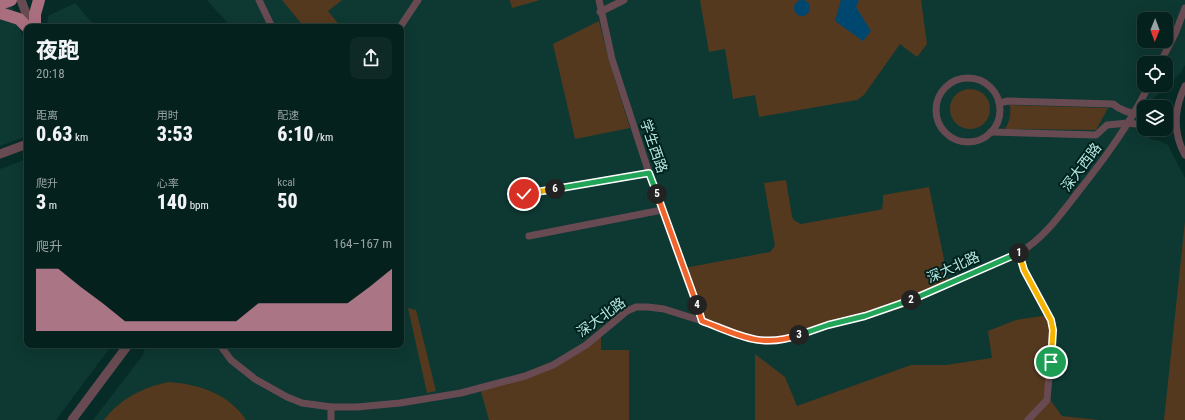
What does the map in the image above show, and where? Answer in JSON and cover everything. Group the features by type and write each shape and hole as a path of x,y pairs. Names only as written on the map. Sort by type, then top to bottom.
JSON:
{"main road":[{"path":"0,4 11,0"},
{"path":"35,24 39,0"},
{"path":"0,13 19,19 24,24"}],"street":[{"path":"21,0 30,24"},
{"path":"259,0 271,24"},
{"path":"402,24 418,0"},
{"name":"学生西路","path":"599,0 600,12 612,59 649,173 702,321"},
{"path":"600,12 624,0"},
{"path":"1164,56 1175,34 1185,8"},
{"path":"969,78 982,81 988,85 993,90 999,103 999,117 996,125 991,132 972,141 958,140 946,133 939,123 936,110 939,96 948,84 969,78"},
{"path":"1185,86 1179,100 1176,116 1178,141 1185,155"},
{"name":"深大西路","path":"1019,252 1031,245 1050,227 1103,160 1134,114 1145,92"},
{"path":"999,103 1008,100 1113,104 1116,107 1134,114"},
{"path":"991,132 1096,135 1107,125 1128,123 1137,124"},
{"path":"0,154 24,145"},
{"path":"524,194 649,173"},
{"path":"529,236 662,210"},
{"path":"1019,252 1024,270 1051,320 1053,330 1047,400 1028,420"},
{"name":"深大北路","path":"222,348 231,360 255,379 287,397 302,403 331,408 400,403 461,393 524,376 553,365 586,345 627,311 636,308 648,307 664,309 702,321 750,340 767,341 792,338 828,325 865,316 906,303 1019,252"},
{"path":"72,420 126,348"},
{"path":"331,408 331,420"}],"shaded area":[{"path":"0,0 10,0 24,40 24,137 0,146"},
{"path":"207,0 1185,0 1185,65 1173,81 1173,56 1137,56 1137,92 1161,92 1153,98 1153,100 1137,100 1137,136 1150,136 1150,139 1160,141 1168,145 1185,178 1185,268 1164,420 93,420 143,355 145,348 404,348 404,24 228,24"},
{"path":"282,0 342,0 328,11 339,24 302,24"},
{"path":"510,0 540,0 512,8"},
{"path":"700,0 921,0 927,44 917,57 900,44 864,95 857,100 759,117 755,95 733,99 725,49 709,52"},
{"path":"75,3 93,24 47,24 48,16"},
{"path":"599,21 609,61 630,128 575,139 553,44"},
{"path":"970,89 984,95 990,109 984,123 970,129 956,123 950,109 956,95"},
{"path":"1010,105 1108,108 1096,130 1005,129 1010,117"},
{"path":"24,160 24,348 110,348 56,420 0,420 0,169"},
{"path":"786,180 792,217 795,221 801,224 879,210 882,209 883,195 929,187 949,283 865,316 767,341 702,321 684,268 770,252 775,246 764,183"},
{"path":"1185,221 1185,420 1164,420"},
{"path":"408,308 416,310 436,391 427,393"},
{"path":"1048,315 1051,320 1048,397 1062,416 1099,420 755,420 755,354 785,377 797,406 911,365 946,365 992,358 988,331 1016,320"},
{"path":"601,333 601,350 629,350 629,420 489,420 480,388 553,365"},
{"path":"169,382 191,385 212,392 231,403 246,420 104,420 117,406 133,395 150,387"}],"water":[{"path":"802,0 808,2 810,8 808,14 802,16 796,14 794,8 796,2"},
{"path":"841,0 859,0 856,7 871,31 863,41 835,21"}],"route":[{"path":"524,194 649,173 702,321 750,340 767,341 792,338 828,325 865,316 906,303 1019,252 1024,270 1032,287 1051,320 1053,330 1051,362"}]}
